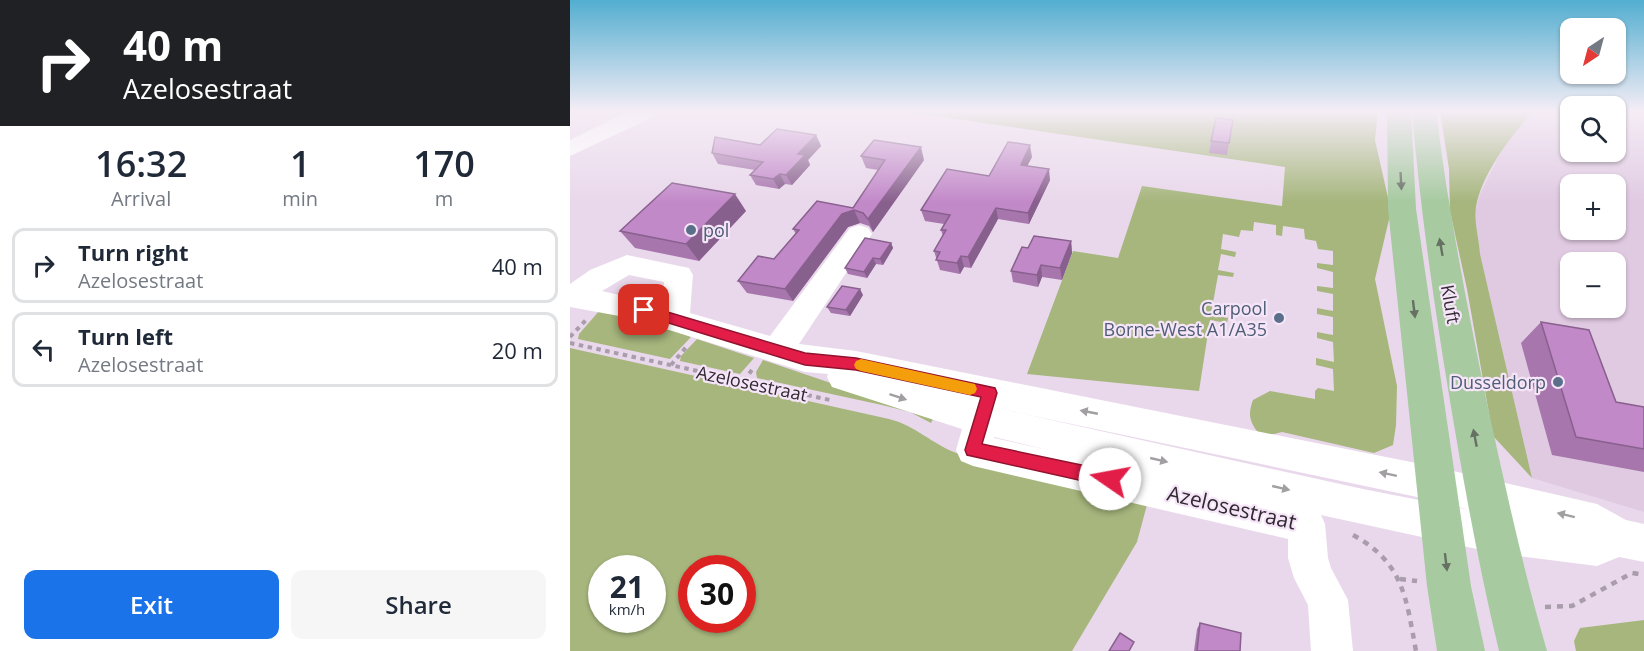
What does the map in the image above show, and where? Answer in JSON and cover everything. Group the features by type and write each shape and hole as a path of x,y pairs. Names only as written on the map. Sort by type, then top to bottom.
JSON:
{"main road":[{"name":"Kluft","path":"1400,141 1402,209 1449,586 1461,651"},
{"name":"Kluft","path":"1427,141 1438,234 1491,515 1523,651"}],"street":[{"path":"570,149 585,141"},
{"path":"791,355 859,234"},
{"path":"572,297 600,277 627,265 679,275 675,319"},
{"name":"Azelosestraat","path":"572,297 630,307 675,319 791,355 848,380 899,397 986,406 1226,458 1364,507 1439,503 1491,515 1598,547 1632,540"},
{"name":"Azelosestraat","path":"986,406 973,450 1306,524"},
{"path":"1306,524 1308,558 1314,578 1328,600 1332,651"}],"path":[{"name":"Azelosestraat","path":"570,343 836,401"},
{"name":"Azelosestraat","path":"1306,524 1343,531 1364,540 1378,551 1400,579 1416,651"}],"shaded area":[{"path":"1508,141 1560,141 1560,162 1626,162 1626,141 1644,141 1644,512 1532,478 1480,254 1476,232 1476,209 1480,194"}],"green space":[{"path":"1110,141 1375,141 1391,211 1375,279 1397,386 1393,445 1374,453 1282,432 1262,437 1252,424 1250,411 1253,400 1270,391 1315,399 1315,391 1318,388 1334,391 1333,369 1316,365 1316,358 1334,362 1333,342 1317,338 1317,332 1333,335 1333,317 1317,314 1317,308 1333,311 1333,294 1317,291 1317,286 1333,288 1333,272 1317,268 1317,263 1333,265 1333,251 1318,249 1316,241 1305,239 1304,229 1283,226 1282,236 1276,235 1276,225 1254,222 1253,231 1241,230 1239,237 1223,234 1221,249 1236,252 1235,257 1221,254 1218,270 1234,273 1233,277 1218,275 1211,314 1228,318 1227,323 1210,320 1199,391 1027,374 1073,251 1118,258 1142,186 1282,206 1285,167"},
{"path":"1445,141 1508,141 1484,182 1476,207 1476,225 1480,254 1532,478 1493,436 1467,289 1450,211 1449,169"},
{"path":"600,310 644,320 691,337 670,359 578,339 579,334"},
{"path":"697,339 754,358 740,374 680,361 681,356"},
{"path":"570,348 889,419 908,426 959,454 1148,501 1137,542 1072,651 570,651"},
{"path":"763,360 884,401 935,415 931,423 910,412 757,378 756,372"},
{"path":"1644,620 1644,651 1576,651 1574,641 1580,628"}],"building":[{"path":"714,141 740,141 760,145 764,141 810,141 798,154 805,155 786,175 780,174 773,179 750,175 763,162 712,153"},
{"path":"873,141 921,147 868,219 863,213 854,210 842,214 785,289 738,281 758,256 774,259 799,230 793,229 817,201 853,208 885,160 861,156"},
{"path":"1008,142 1030,145 1021,165 1049,169 1028,213 996,208 968,257 961,256 957,263 936,260 940,252 934,251 946,230 941,230 950,215 921,210 947,169 989,176"},
{"path":"672,183 735,194 686,244 620,231"},
{"path":"1034,236 1071,241 1060,268 1041,265 1037,275 1011,271 1022,247 1028,248"},
{"path":"865,238 891,243 880,259 873,258 864,272 845,268"},
{"path":"842,286 860,289 846,310 827,307"},
{"path":"1541,322 1589,330 1616,402 1644,407 1644,449 1576,437"},
{"path":"1200,623 1241,633 1240,651 1197,651"},
{"path":"1120,633 1134,642 1129,651 1109,651"}],"slow traffic":[{"path":"861,365 970,389"}],"place":[{"name":"pol","path":"691,230"},
{"name":"Carpool Borne-West A1/A35","path":"1279,318"},
{"name":"Dusseldorp","path":"1558,382"}],"route":[{"path":"644,310 805,359 856,364 990,393 973,450 1110,479"}]}
